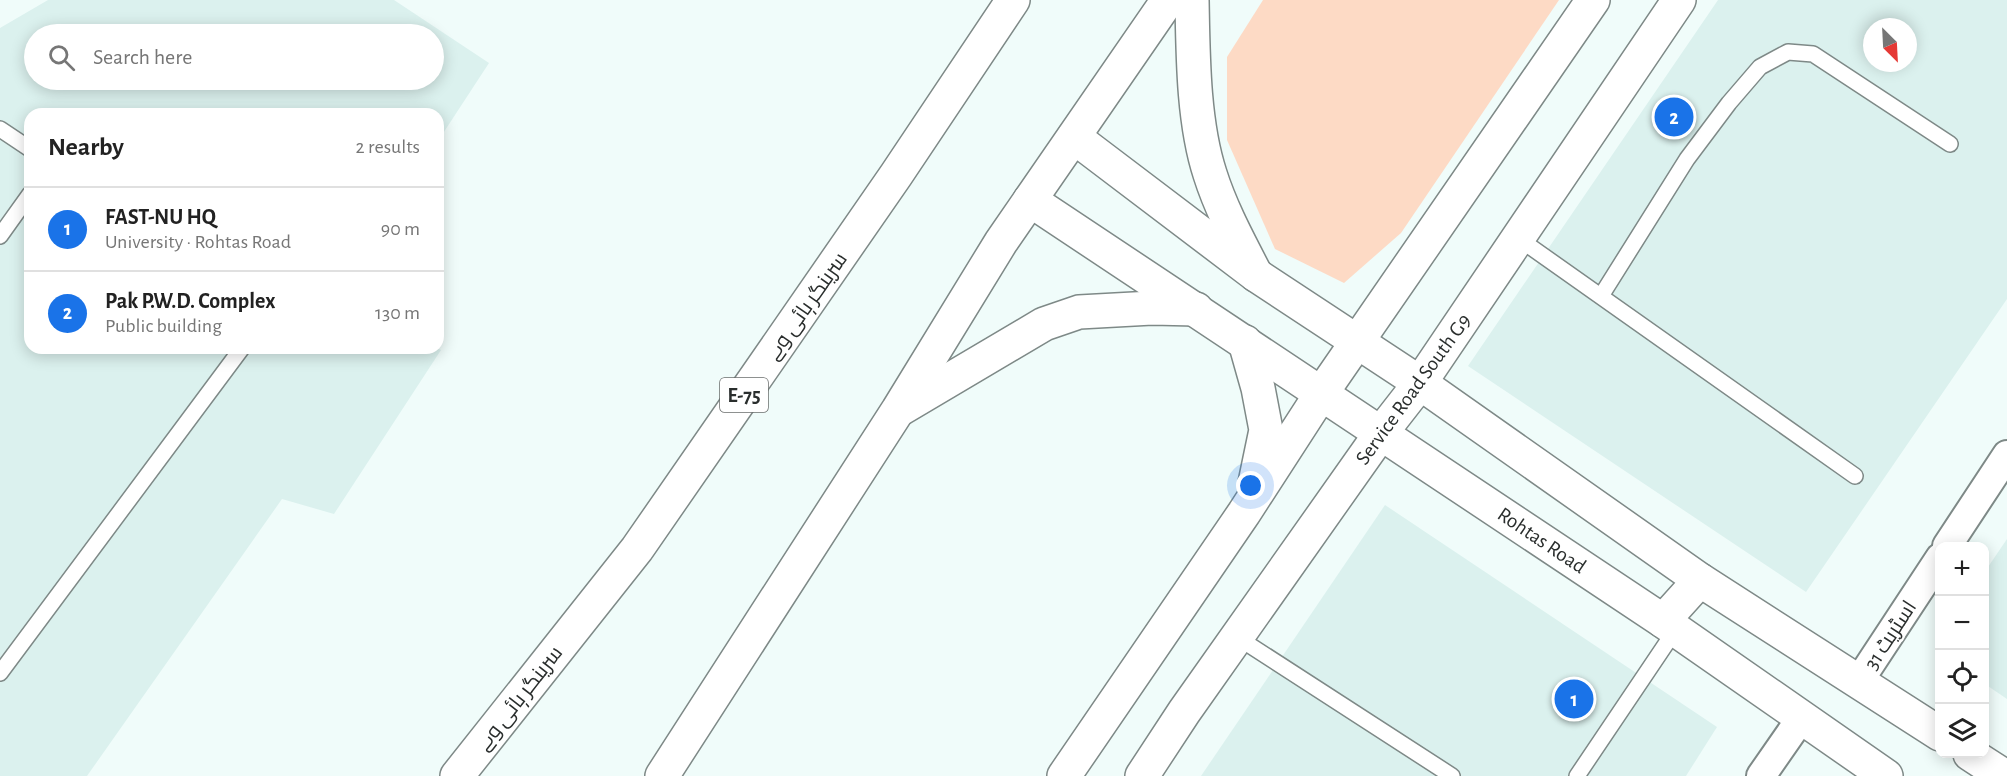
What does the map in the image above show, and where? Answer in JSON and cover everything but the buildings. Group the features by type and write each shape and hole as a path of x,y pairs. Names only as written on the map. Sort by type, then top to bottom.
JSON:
{"main road":[{"name":"سرینگر ہائی وے","path":"457,776 637,549 896,175 1013,0"},
{"path":"662,776 898,410 1001,242 1168,0"},
{"path":"1192,0 1193,66 1209,173 1230,224 1256,275"},
{"path":"1064,776 1244,513 1321,394 1593,0"},
{"name":"Service Road South G9","path":"1142,776 1381,433 1420,383 1679,0"},
{"path":"1074,137 1256,275 1420,383 1700,580 1935,731"},
{"name":"Rohtas Road","path":"1030,200 1669,625 1886,776"},
{"path":"898,410 1044,324 1078,312 1152,308 1196,309"},
{"path":"1244,513 1256,481 1266,430 1258,388 1245,342"},
{"path":"1669,625 1700,580"},
{"path":"1978,758 2002,772"}],"street":[{"path":"1950,542 2007,455"},
{"name":"اسٹریٹ 31","path":"1859,681 1935,566"},
{"path":"1761,776 1802,717"}],"lane":[{"path":"1601,296 1687,159 1729,104 1760,67 1788,52 1813,54 1950,144"},
{"path":"0,129 24,145"},
{"path":"0,236 24,202"},
{"path":"1518,238 1855,476"},
{"path":"0,673 238,354"},
{"path":"1577,776 1669,625"},
{"path":"1237,637 1452,776"}],"shaded area":[{"path":"48,0 394,0 430,24 24,24 24,90 444,90 444,33 489,63 444,132 444,108 24,108 24,354 438,354 334,514 282,499 87,776 0,776 0,28"},
{"path":"1263,0 1559,0 1401,233 1344,283 1275,249 1227,140 1227,57"},
{"path":"1718,0 2007,0 2007,299 1806,592 1468,366"},
{"path":"1385,505 1717,727 1686,776 1201,776"},
{"path":"2007,539 2007,699 1989,687 1989,566"}],"place":[{"name":"Pak P.W.D. Complex","path":"1674,117"},
{"name":"FAST-NU HQ","path":"1574,699"}]}
